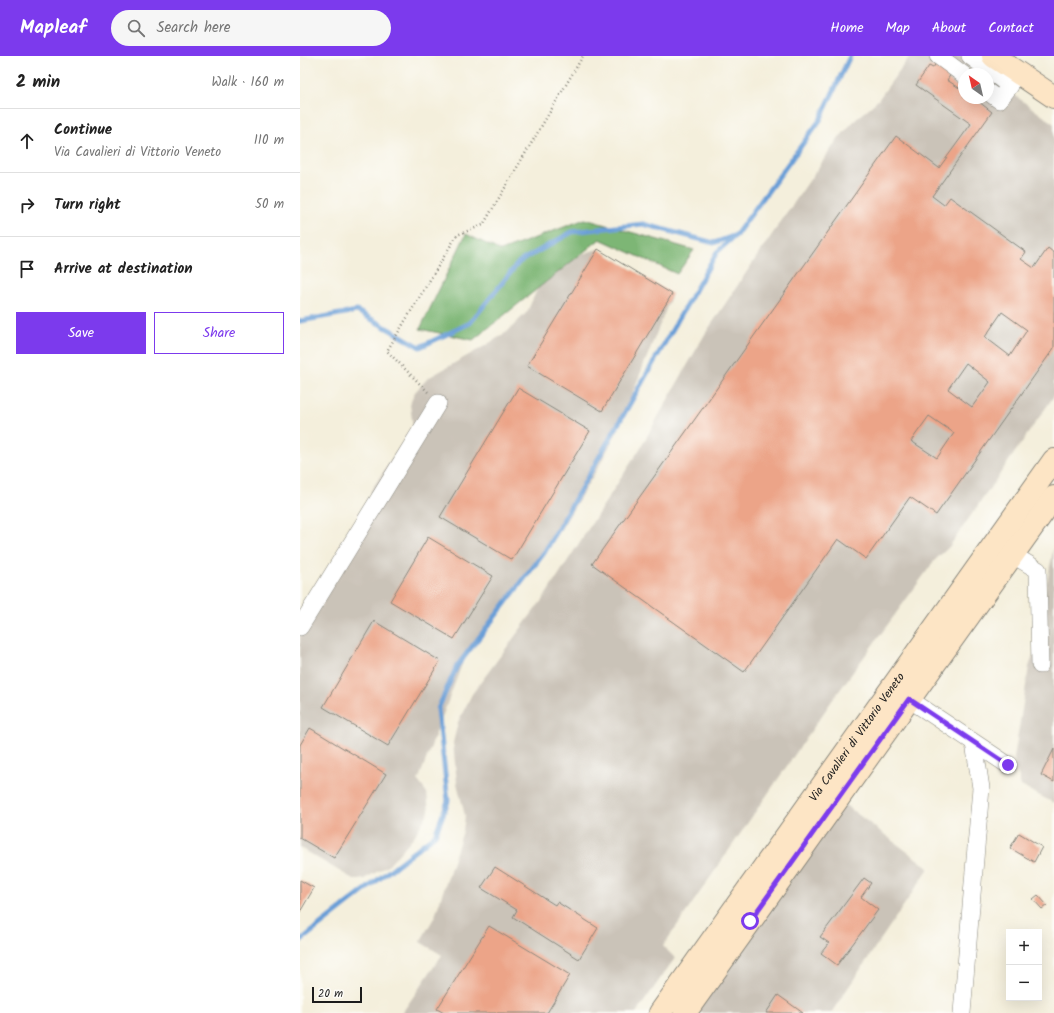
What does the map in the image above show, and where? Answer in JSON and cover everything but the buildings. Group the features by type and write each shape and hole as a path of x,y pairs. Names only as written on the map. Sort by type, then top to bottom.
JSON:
{"street":[{"path":"938,56 958,71"},
{"path":"970,56 986,68"},
{"path":"993,56 1025,66 1054,97"},
{"path":"994,74 1010,86 999,100 994,96"},
{"path":"300,627 438,403"},
{"name":"Via Cavalieri di Vittorio Veneto","path":"660,1013 1054,460"},
{"name":"Via Cavalieri di Vittorio Veneto","path":"685,1013 1054,497"},
{"path":"1012,555 1038,570 1040,665"},
{"path":"909,699 1008,765"},
{"path":"962,1013 981,788 974,743"}],"path":[{"path":"438,403 387,351 400,332 457,235 483,225 583,56"}],"shaded area":[{"path":"910,56 962,56 977,68 958,68 958,104 994,104 994,80 1054,124 1054,396 949,547 935,560 831,702 663,946 675,958 636,1013 402,1013 442,955 420,942 435,916 463,831 465,816 457,783 453,743 458,722 472,694 545,596 641,447 705,334 760,252 838,139 853,122 878,100"},
{"path":"598,249 672,294 617,432 599,466 557,536 525,581 464,659 418,781 427,793 429,811 415,835 389,865 364,879 353,879 300,848 300,631 382,498 370,492 413,427 410,404 415,392 428,378 507,332 527,312 536,292 547,274 572,257"},
{"path":"1054,545 1054,803 1021,786 1014,758 1029,667 1034,653"},
{"path":"844,804 929,868 831,1013 693,1013"}],"green space":[{"path":"585,219 694,250 677,274 600,239 473,340 420,329 466,234 501,251"}],"waterway":[{"path":"300,321 357,311 420,347 470,323 519,262 572,232 643,224 714,243 736,235 820,120 850,56"},
{"path":"300,941 435,835 448,801 438,709 457,666 544,553 717,252 736,235"}],"route":[{"path":"750,921 909,699 1008,765"}]}
